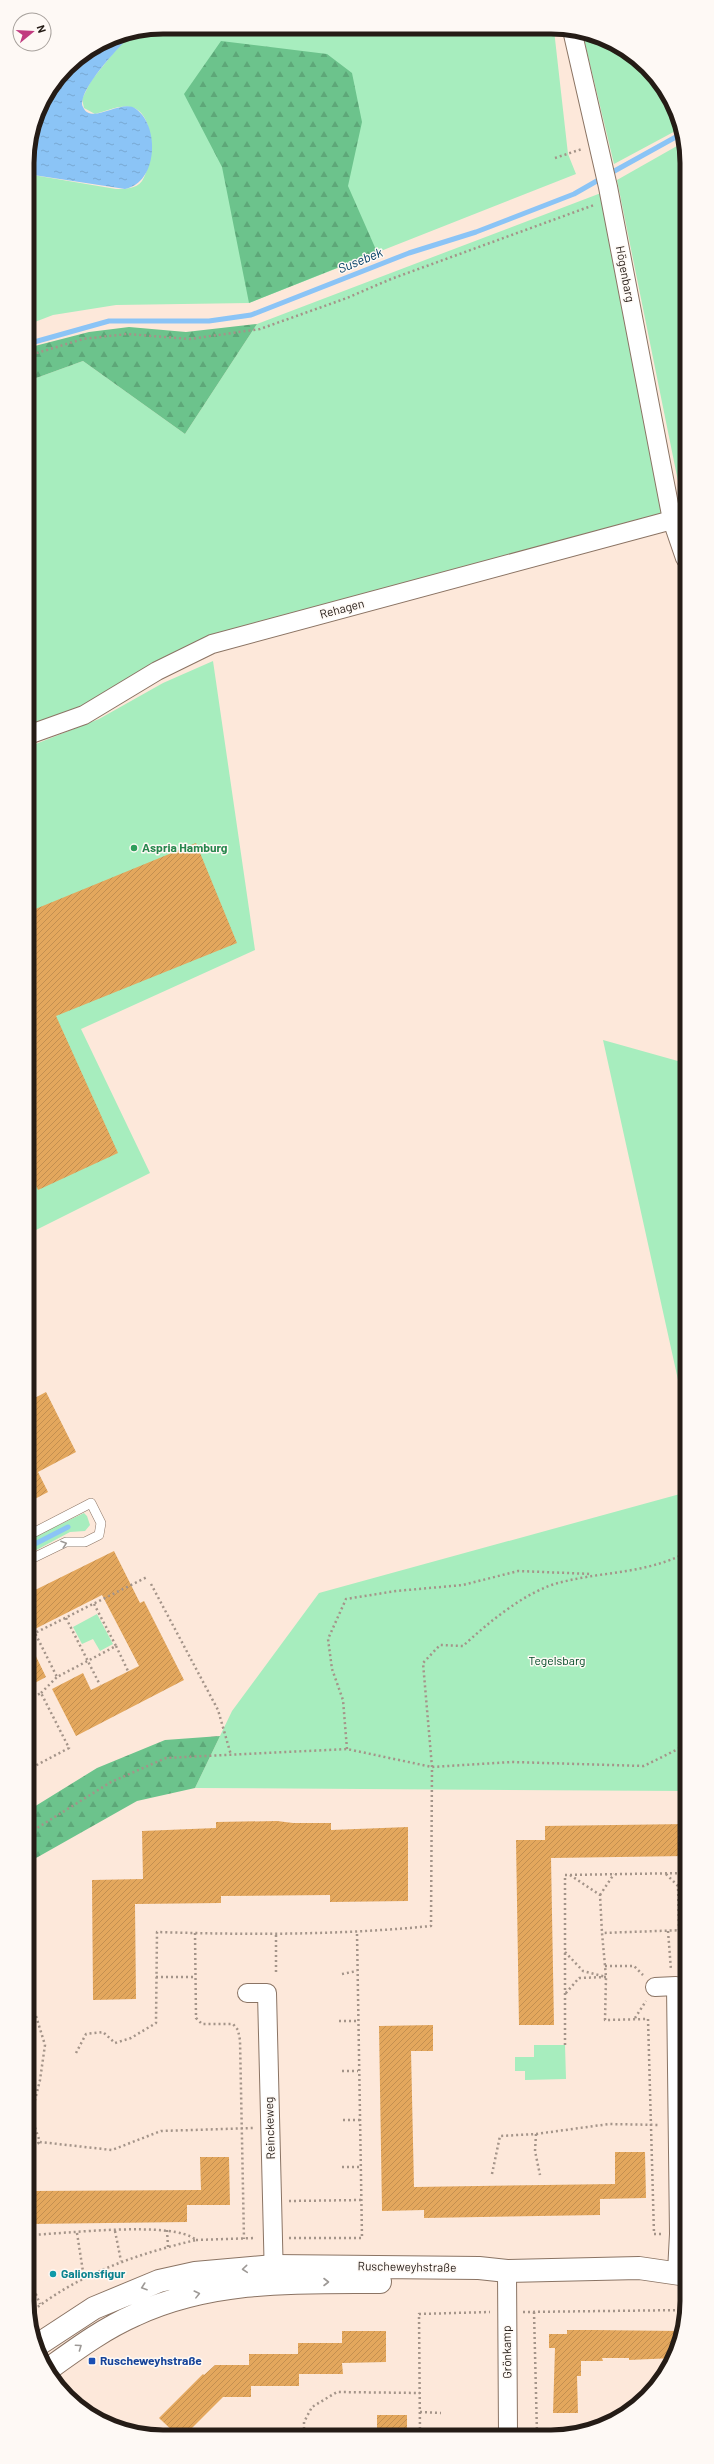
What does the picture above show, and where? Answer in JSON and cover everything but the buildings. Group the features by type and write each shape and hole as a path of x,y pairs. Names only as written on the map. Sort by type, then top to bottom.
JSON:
{"street":[{"name":"Högenbarg","path":"573,36 609,194 672,520 680,543"},
{"name":"Rehagen","path":"34,733 84,715 158,671 212,644 672,520"},
{"path":"655,1987 676,1986 680,2242"},
{"name":"Reinckeweg","path":"247,1994 267,1993 274,2275"},
{"name":"Ruscheweyhstraße","path":"41,2343 94,2308 159,2281 195,2273 274,2275 479,2268 507,2270 639,2268 680,2272"},
{"name":"Grönkamp","path":"507,2270 508,2430"},
{"name":"Ruscheweyhstraße","path":"52,2367 113,2326 155,2306 201,2292 274,2275"}],"lane":[{"path":"34,1532 91,1504 100,1523 99,1536 85,1542 66,1542 34,1558"}],"path":[{"path":"555,158 600,151"},
{"path":"34,354 83,339 127,334 190,340 260,329 348,298 391,279 586,206 609,194"},
{"path":"76,2053 86,2034 103,2032 115,2043 131,2038 156,2023 157,1932 276,1934 357,1933 431,1926 432,1766 423,1663 440,1645 463,1646 493,1618 528,1597 560,1582 597,1575 640,1570 670,1561 680,1556"},
{"path":"347,1749 343,1700 332,1669 328,1639 346,1599 396,1591 463,1585 518,1571 597,1575"},
{"path":"57,1677 35,1633 147,1577"},
{"path":"151,1584 218,1710 231,1754"},
{"path":"94,1604 128,1671"},
{"path":"66,1618 100,1686"},
{"path":"34,1696 41,1693 57,1677 116,1646"},
{"path":"34,1766 69,1748 41,1693"},
{"path":"34,1830 111,1782 166,1758 347,1749 432,1766 512,1762 644,1766 680,1748"},
{"path":"565,2045 565,1875 680,1873"},
{"path":"614,1874 600,1895 606,1977 605,2020 648,2019 654,2234"},
{"path":"602,1933 680,1930 678,1886 666,1874"},
{"path":"569,1875 600,1895"},
{"path":"668,1931 669,1962 676,1986"},
{"path":"195,1933 196,2018 202,2024 233,2024 238,2030 244,2239"},
{"path":"34,2309 40,2304 84,2278 121,2261 196,2240 362,2238 358,2071 357,1933"},
{"path":"276,1934 276,1974"},
{"path":"565,1952 583,1971 606,1977"},
{"path":"342,1974 357,1971"},
{"path":"156,1977 195,1977"},
{"path":"565,1995 579,1978 606,1977"},
{"path":"34,2014 36,2016 45,2045 40,2080 34,2104"},
{"path":"339,2021 358,2021"},
{"path":"342,2071 358,2071"},
{"path":"343,2120 360,2120"},
{"path":"492,2174 500,2136 536,2134 609,2124 677,2125"},
{"path":"34,2125 40,2142"},
{"path":"34,2146 40,2142 112,2150 161,2131 270,2128"},
{"path":"536,2134 535,2151 540,2175"},
{"path":"342,2167 361,2167"},
{"path":"272,2202 361,2200"},
{"path":"34,2235 166,2230 190,2235 196,2240"},
{"path":"166,2230 168,2247"},
{"path":"115,2231 121,2261"},
{"path":"77,2233 84,2278"},
{"path":"34,2290 40,2304"},
{"path":"534,2312 537,2430"},
{"path":"304,2430 304,2422 312,2407 337,2392 420,2393"},
{"path":"420,2412 441,2413"}],"green space":[{"path":"163,34 554,34 568,154 576,174 249,303 116,305 53,315 34,322 34,175 116,189 127,189 140,184 146,173 150,153 150,142 146,121 141,113 134,108 125,106 95,114 84,108 82,99 91,81 115,51 130,38"},
{"path":"584,38 615,51 642,72 663,99 676,131 614,164"},
{"path":"221,41 327,54 352,73 362,122 348,186 377,252 249,303 222,167 184,94"},
{"path":"679,145 680,491 617,180"},
{"path":"601,193 663,517 213,637 84,708 34,726 34,379 83,361 185,434 257,324"},
{"path":"257,324 185,434 83,361 34,379 34,346 89,332 129,327 186,332"},
{"name":"Aspria Hamburg","path":"213,661 255,950 81,1029 150,1173 34,1231 34,745 99,719 163,683"},
{"path":"603,1040 680,1062 680,1389"},
{"name":"Tegelsbarg","path":"680,1494 680,1791 195,1788 232,1711 319,1593"},
{"path":"84,1513 87,1516 90,1525 85,1531 70,1532 34,1551 34,1537"},
{"path":"97,1614 113,1644 100,1651 93,1639 82,1644 73,1627"},
{"path":"220,1736 195,1788 137,1801 34,1859 34,1807 97,1768 165,1740"},
{"path":"534,2045 565,2045 566,2079 525,2080 525,2071 515,2071 515,2057 534,2057"}],"water":[{"path":"127,39 110,57 93,79 86,90 83,100 83,107 87,112 93,114 123,107 130,107 136,109 144,117 152,140 152,153 149,166 144,176 136,185 125,189 34,175 34,155 38,130 47,106 66,78 91,56 106,47"}],"waterway":[{"name":"Susebek","path":"609,174 677,136"},
{"name":"Susebek","path":"34,342 109,321 209,321 251,315 409,253 476,232 574,194 602,178"},
{"path":"34,1544 68,1527"}],"place":[{"name":"Aspria Hamburg","path":"134,848"},
{"name":"Galionsfigur","path":"53,2274"},
{"name":"Ruscheweyhstraße","path":"92,2361"}]}
